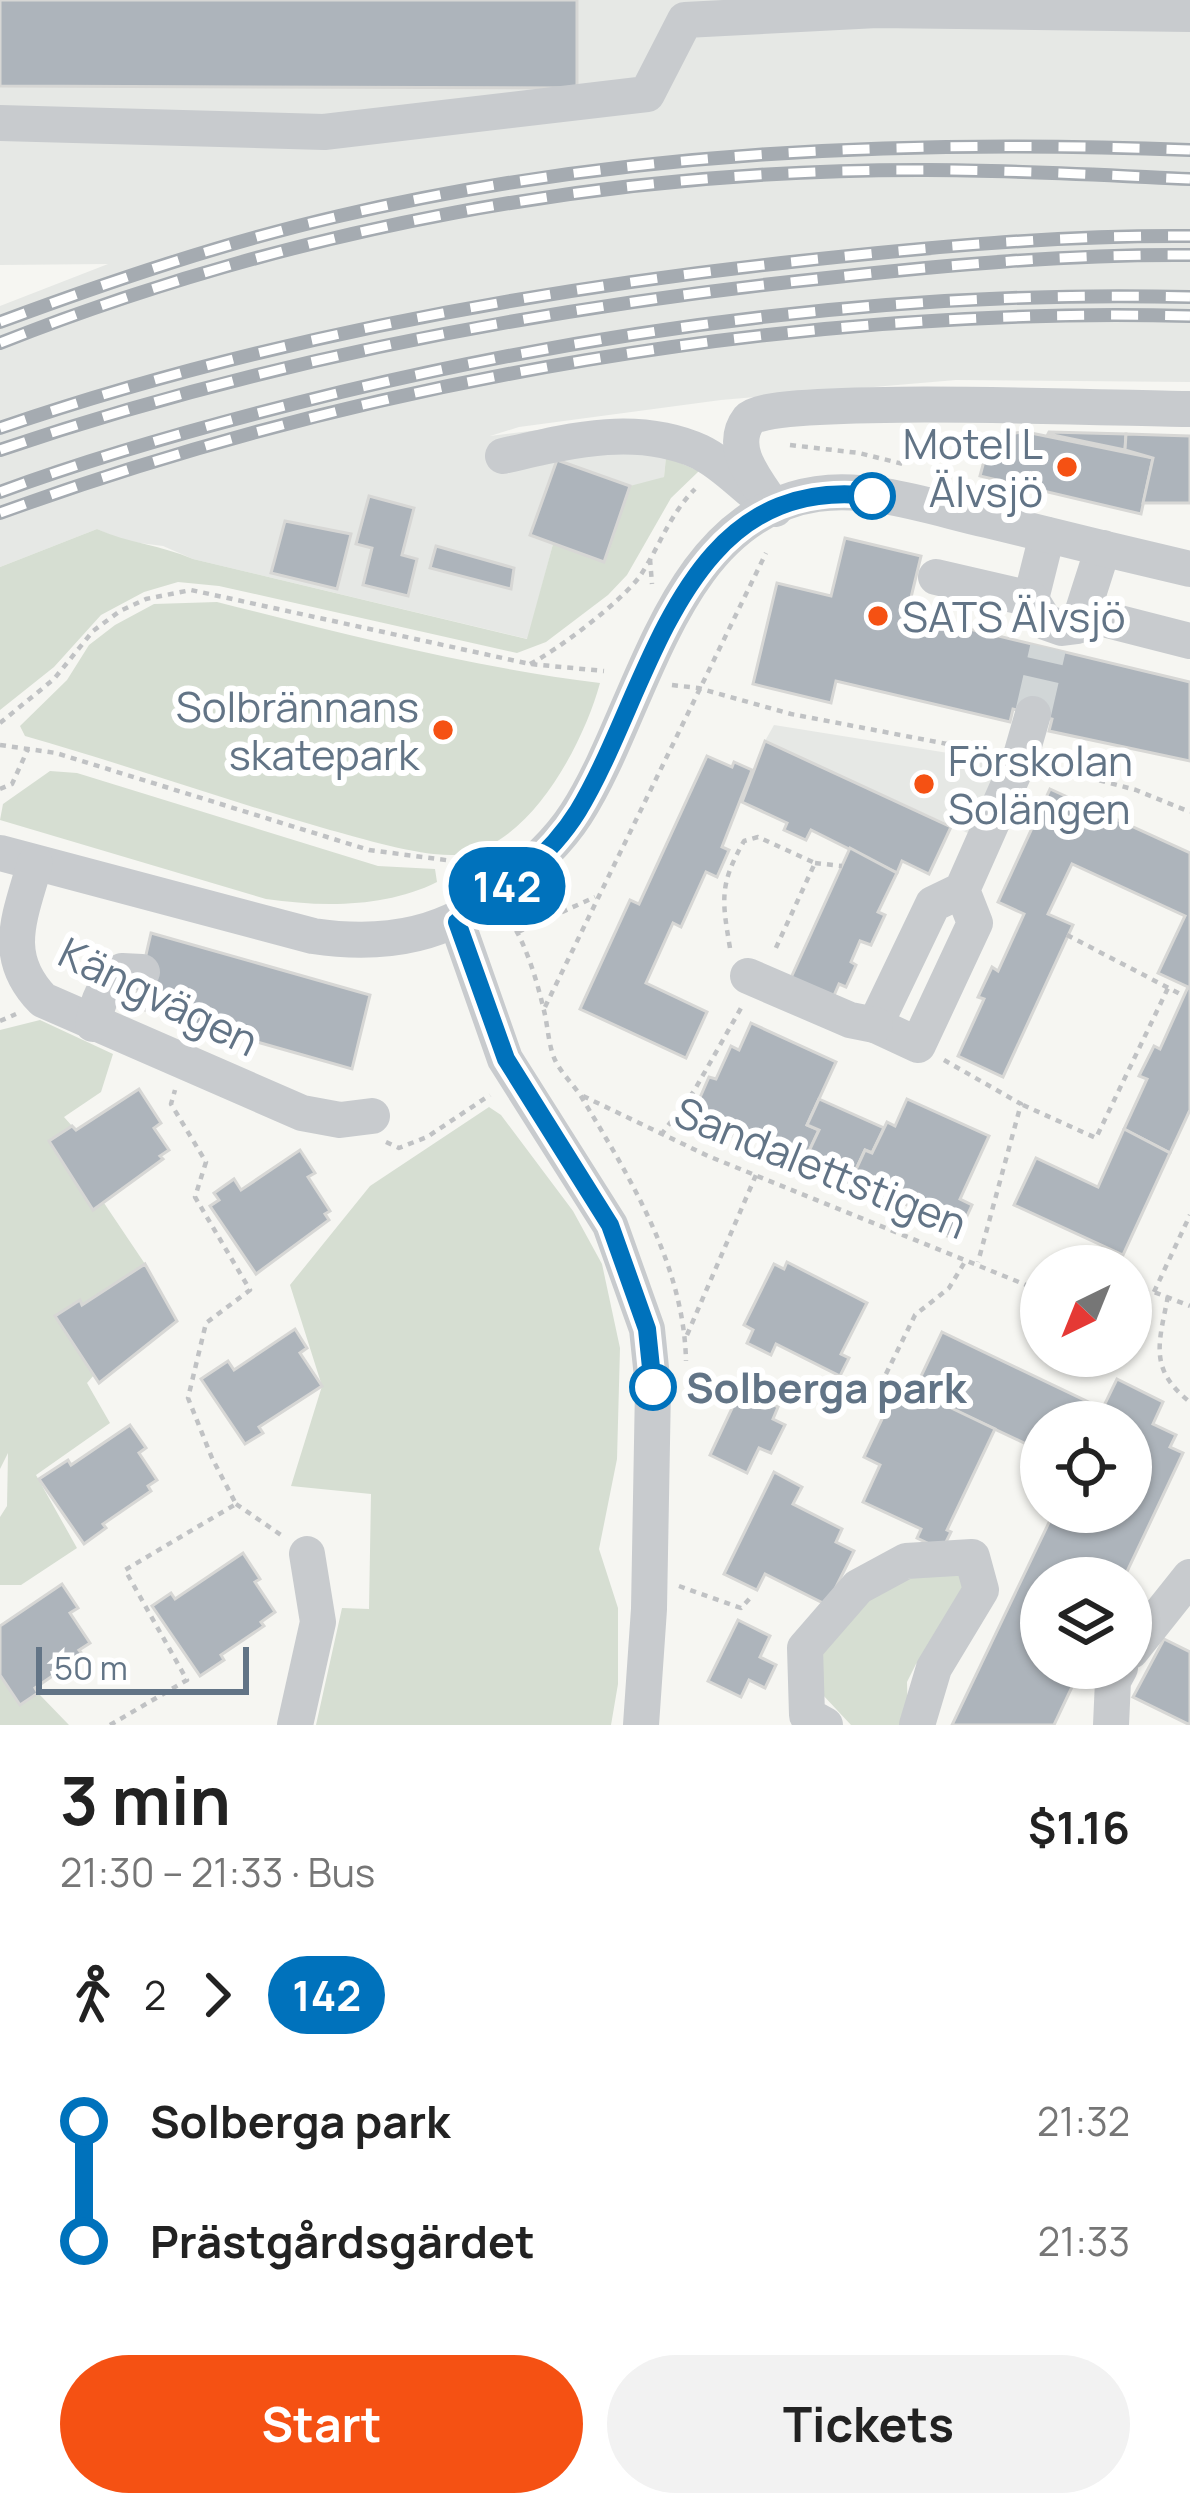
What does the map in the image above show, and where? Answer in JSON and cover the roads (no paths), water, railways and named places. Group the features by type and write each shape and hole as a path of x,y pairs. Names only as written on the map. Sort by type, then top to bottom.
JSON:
{"street":[{"path":"0,123 323,132 647,94 685,20 877,10 1190,14"},
{"path":"775,509 741,455 747,421 766,409 842,404 1190,410"},
{"path":"503,456 573,440 656,439 702,453 775,509"},
{"path":"18,858 253,921 351,941 427,932 457,922 485,883 540,857 578,812 664,628 696,573 742,526 775,509 814,494 904,500 1190,569"},
{"path":"1047,535 1055,622"},
{"path":"1055,622 1103,548"},
{"path":"936,577 1055,622 1190,641"},
{"path":"875,1025 933,904 962,890 1020,759 1034,714"},
{"name":"Kängvägen","path":"18,858 13,943 17,967 25,983 43,1000 302,1113 340,1120 372,1116"},
{"path":"748,976 918,1046 975,923 962,890"},
{"path":"457,922 506,1059 610,1225 647,1329 653,1409 641,1725"},
{"path":"93,1024 100,995 110,980 122,970 142,972"},
{"path":"295,1725 318,1622 307,1554"},
{"path":"825,1725 807,1714 805,1648 858,1587 907,1561 972,1557 981,1590 934,1668 917,1725"},
{"path":"1152,1625 1190,1577"},
{"path":"1111,1725 1113,1689"}],"tunnel":[{"path":"1033,714 1048,648"}],"railway":[{"path":"0,322 168,264 296,227 444,194 549,177 762,154 869,149 1190,150"},
{"path":"0,343 111,302 339,237 571,194 807,172 959,170 1190,179"},
{"path":"0,428 195,369 496,303 800,261 946,247 1190,236"},
{"path":"0,450 305,363 513,321 722,290 917,269 1054,258 1190,255"},
{"path":"0,492 255,414 550,348 762,317 869,307 1083,296 1190,297"},
{"path":"0,513 141,465 287,424 586,360 738,338 890,324 1041,316 1190,316"}],"place":[{"name":"Motel L Älvsjö","path":"1067,467"},
{"name":"SATS Älvsjö","path":"878,616"},
{"name":"Solbrännans skatepark","path":"443,730"},
{"name":"Förskolan Solängen","path":"924,784"},
{"name":"Solberga park","path":"653,1387"}]}
